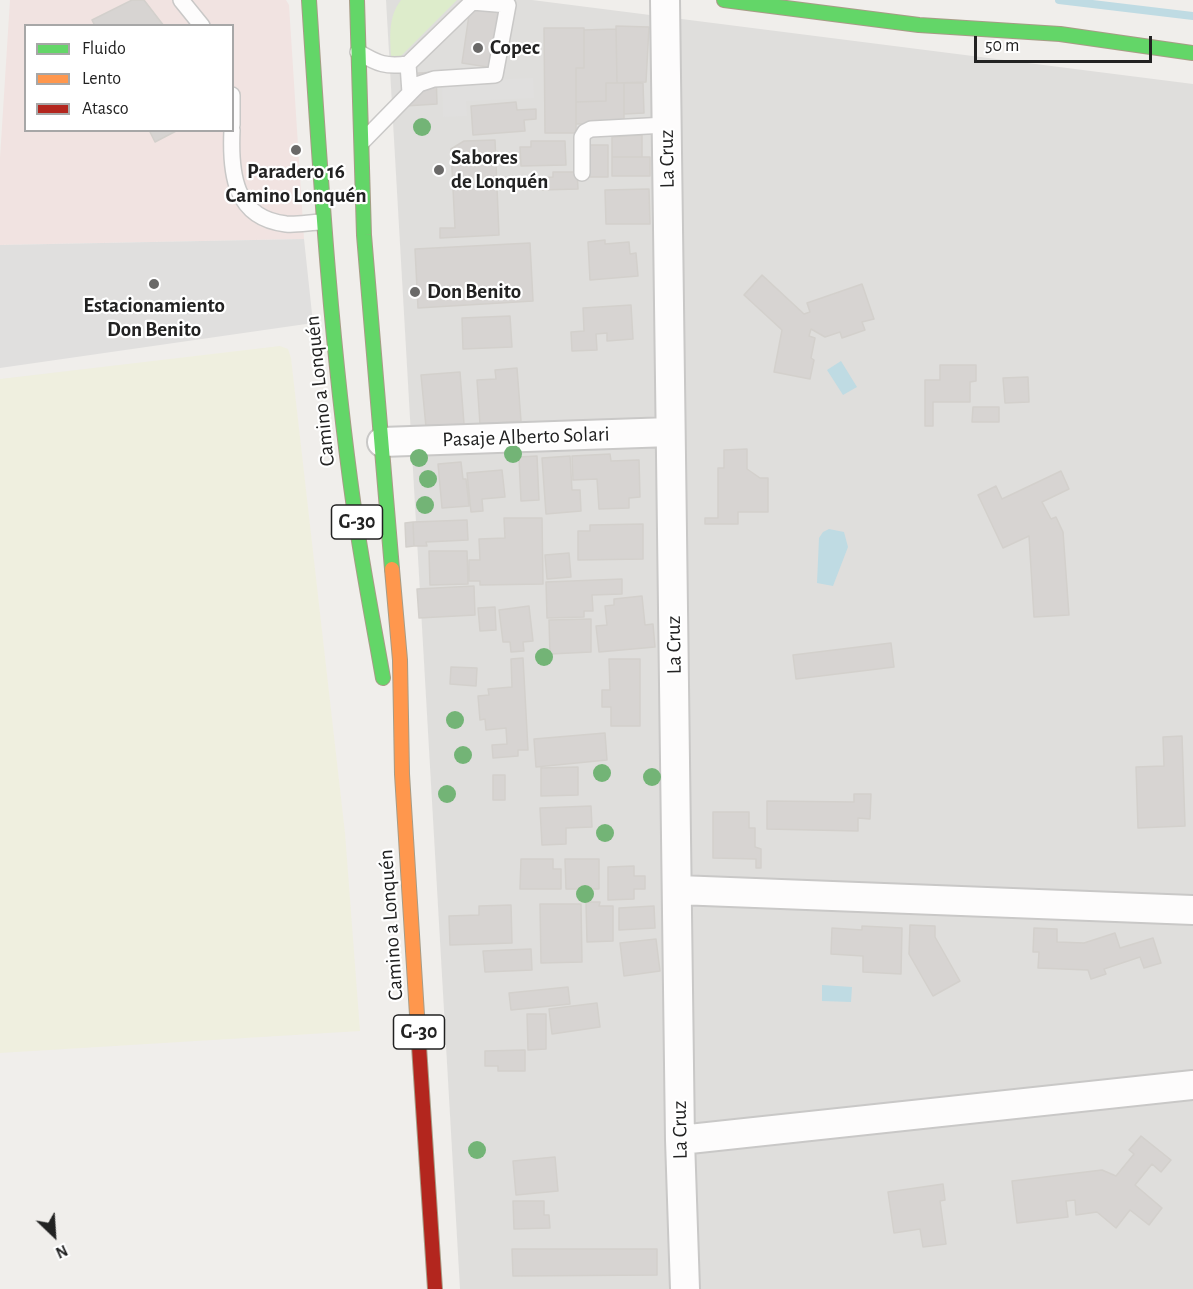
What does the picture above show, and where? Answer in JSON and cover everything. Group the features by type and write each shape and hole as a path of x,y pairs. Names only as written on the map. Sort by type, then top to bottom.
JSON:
{"main road":[{"name":"Camino a Lonquén","path":"309,0 323,222 354,508 379,661 402,774"},
{"name":"Camino a Lonquén","path":"357,0 364,235 400,660 402,774 435,1289"},
{"path":"724,0 919,25 1060,34"},
{"path":"970,15 1060,34 1193,53"}],"street":[{"name":"La Cruz","path":"665,0 680,1140 685,1289"},
{"name":"Pasaje Alberto Solari","path":"382,442 670,432"},
{"path":"678,890 1193,910"},
{"path":"680,1140 1193,1084"}],"lane":[{"path":"181,0 200,24"},
{"path":"357,52 378,64 392,66 408,64 472,1 509,2 495,75 434,79 419,84 361,143"},
{"path":"408,64 410,93"},
{"path":"582,173 582,137 585,132 591,129 666,125"},
{"path":"232,132 234,175 237,188 248,207 259,216 287,224 323,222"}],"shaded area":[{"path":"10,0 286,0 289,5 304,239 0,245 0,158"},
{"path":"386,0 532,0 1193,84 1193,1289 460,1289"},
{"path":"533,78 534,98 466,101 467,116 443,117 442,82"},
{"name":"Estacionamiento Don Benito","path":"304,239 313,323 0,368 0,245"}],"green space":[{"path":"401,0 457,0 398,59 391,56 390,34 394,13"},
{"path":"280,346 288,349 291,358 345,833 360,1031 0,1053 0,379"}],"water":[{"path":"841,361 857,387 843,395 827,370"},
{"path":"829,529 844,532 848,547 833,586 817,583 819,538"},
{"path":"822,985 852,987 851,1002 822,1001"}],"building":[{"path":"132,0 144,0 162,24 94,24 92,20"},
{"path":"470,8 502,13 494,68 462,63"},
{"path":"616,26 649,27 646,82 617,83"},
{"path":"544,28 584,28 584,68 576,68 576,133 545,133"},
{"path":"616,29 617,83 606,83 606,101 576,102 576,68 584,68 584,30"},
{"path":"436,72 437,104 405,106 403,74"},
{"path":"606,83 624,83 624,123 576,124 576,102 606,101"},
{"path":"624,83 643,83 644,113 624,114"},
{"path":"516,102 517,110 536,109 536,119 524,120 525,131 473,135 471,106"},
{"path":"150,132 174,132 155,142"},
{"path":"642,135 642,157 612,157 612,137"},
{"path":"495,140 499,235 440,238 440,228 455,228 451,149 464,141"},
{"path":"531,141 565,141 566,165 521,166 520,147 531,147"},
{"path":"587,145 608,145 608,177 587,177"},
{"path":"612,157 650,157 650,176 612,176"},
{"path":"553,172 577,172 578,189 540,190 540,178 553,177"},
{"path":"649,189 650,224 606,224 605,190"},
{"path":"605,240 605,244 629,242 630,254 636,253 638,276 590,280 588,242"},
{"path":"530,243 533,301 418,308 415,249"},
{"path":"762,275 804,314 810,312 807,303 862,284 874,319 862,322 865,330 842,338 840,332 825,337 811,329 809,336 815,338 810,379 774,372 782,330 744,295"},
{"path":"631,305 633,339 607,341 607,333 596,334 597,350 572,351 571,332 584,331 583,308"},
{"path":"510,316 512,347 463,349 462,318"},
{"path":"940,365 976,365 976,381 970,382 970,402 933,402 933,426 925,426 925,380 940,380"},
{"path":"517,368 521,421 480,424 477,380 496,379 495,370"},
{"path":"460,372 464,424 426,427 421,375"},
{"path":"1028,377 1029,402 1005,403 1003,378"},
{"path":"973,407 999,407 999,422 972,422"},
{"path":"747,449 747,469 760,478 768,478 768,512 738,512 738,524 705,524 705,518 718,518 718,468 724,468 724,450"},
{"path":"610,454 611,461 639,460 640,497 629,498 629,508 599,509 597,479 573,480 572,456"},
{"path":"537,456 539,500 521,501 519,457"},
{"path":"570,456 572,490 580,490 581,511 546,514 542,458"},
{"path":"461,462 463,479 466,479 469,506 442,508 438,464"},
{"path":"502,470 505,497 482,499 483,511 471,512 467,473"},
{"path":"1061,471 1069,489 1042,502 1051,519 1056,517 1063,532 1069,615 1034,617 1029,536 1003,548 978,495 996,486 1002,499"},
{"path":"504,518 542,518 543,584 480,585 480,581 469,581 469,560 480,560 479,539 505,538"},
{"path":"467,520 468,540 426,542 427,546 414,546 413,522"},
{"path":"413,522 414,546 406,547 405,523"},
{"path":"643,524 643,559 578,560 578,531 590,531 590,525"},
{"path":"429,551 467,551 468,584 430,585"},
{"path":"569,553 571,577 547,579 545,555"},
{"path":"622,579 622,594 592,595 593,611 584,611 584,617 547,618 546,582"},
{"path":"474,586 475,615 419,618 417,589"},
{"path":"642,596 645,625 653,624 655,647 599,652 596,626 607,625 605,606 614,605 614,599"},
{"path":"529,606 533,641 523,642 524,651 511,652 510,642 503,642 499,610"},
{"path":"495,607 496,630 480,631 478,608"},
{"path":"591,619 591,652 550,654 549,620"},
{"path":"891,643 894,667 796,679 793,655"},
{"path":"523,658 528,750 518,750 518,756 493,758 492,745 507,744 506,728 486,730 485,719 480,720 478,696 489,695 488,689 512,687 511,659"},
{"path":"609,659 640,659 640,726 611,726 611,707 602,707 602,690 610,690"},
{"path":"451,667 477,668 476,686 450,684"},
{"path":"605,733 607,760 536,767 534,739"},
{"path":"1182,736 1185,826 1138,828 1136,767 1164,766 1163,737"},
{"path":"578,767 578,795 541,796 541,768"},
{"path":"493,775 505,775 505,800 493,800"},
{"path":"854,794 871,794 870,819 858,818 858,831 767,829 767,801 854,802"},
{"path":"591,806 592,827 566,828 566,844 542,845 540,808"},
{"path":"713,812 749,812 749,828 755,828 755,847 761,849 761,868 756,868 756,859 713,858"},
{"path":"521,859 553,859 553,869 561,869 561,889 520,889"},
{"path":"565,859 599,859 599,889 566,889"},
{"path":"634,866 634,876 645,876 645,889 634,889 634,899 608,900 608,867"},
{"path":"586,902 600,902 599,906 613,906 613,941 587,942"},
{"path":"540,904 581,904 582,962 541,963"},
{"path":"511,905 512,943 450,945 449,916 479,915 479,906"},
{"path":"654,906 655,928 619,930 619,908"},
{"path":"910,925 935,926 935,937 960,981 933,996 909,954"},
{"path":"862,926 902,928 901,974 863,972 863,956 831,954 832,928 862,930"},
{"path":"1034,928 1057,929 1057,942 1084,943 1115,933 1120,948 1153,938 1161,963 1144,968 1140,957 1104,969 1106,974 1091,979 1088,970 1038,968 1039,952 1033,952"},
{"path":"656,939 660,971 624,976 620,943"},
{"path":"531,949 532,970 485,972 483,951"},
{"path":"568,987 570,1004 511,1010 509,993"},
{"path":"597,1003 600,1027 552,1034 549,1009"},
{"path":"527,1014 546,1014 546,1049 528,1050"},
{"path":"525,1050 525,1071 498,1071 498,1066 485,1066 485,1051"},
{"path":"1141,1136 1171,1160 1161,1172 1152,1164 1135,1185 1162,1208 1149,1225 1130,1210 1116,1228 1097,1212 1076,1215 1075,1200 1066,1201 1068,1217 1017,1223 1012,1181 1102,1170 1116,1176 1134,1154 1129,1150"},
{"path":"555,1157 558,1191 516,1195 513,1161"},
{"path":"943,1184 945,1200 940,1201 946,1244 923,1247 920,1229 894,1233 888,1192"},
{"path":"513,1201 544,1201 544,1215 549,1215 550,1228 514,1229"},
{"path":"512,1249 657,1249 657,1275 513,1276"}],"waterway":[{"path":"1059,0 1193,16"}],"traffic: fast":[{"path":"309,0 338,381 357,529 383,678"},
{"path":"357,0 364,235 392,569"},
{"path":"724,0 919,25 1060,34 1193,53"}],"traffic: slow":[{"path":"392,569 400,660 402,774 418,1031"}],"traffic: jam":[{"path":"418,1031 435,1289"}],"place":[{"name":"Copec","path":"478,48"},
{"name":"Paradero 16 Camino Lonquén","path":"296,150"},
{"name":"Sabores de Lonquén","path":"439,170"},
{"name":"Estacionamiento Don Benito","path":"154,284"},
{"name":"Don Benito","path":"415,292"}]}
